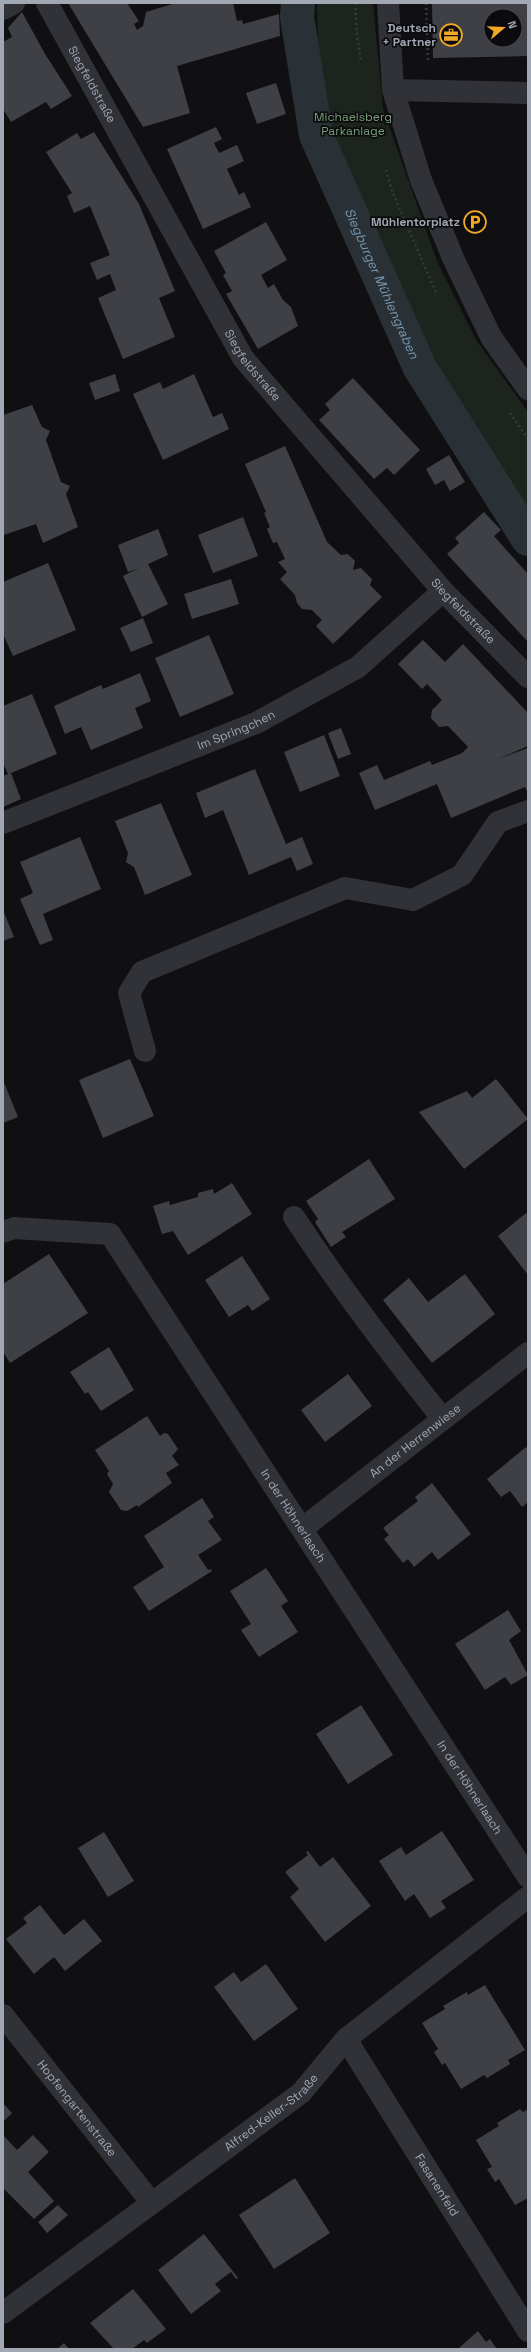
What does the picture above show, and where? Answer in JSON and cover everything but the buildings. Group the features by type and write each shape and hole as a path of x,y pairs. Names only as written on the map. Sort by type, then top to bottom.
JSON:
{"street":[{"path":"3,9 14,3"},
{"name":"Siegfeldstraße","path":"47,3 243,358 443,590 528,677"},
{"path":"388,3 393,90 420,180 453,258 491,337 528,389"},
{"path":"393,90 528,92"},
{"name":"Im Springchen","path":"3,823 256,723 358,667 443,590"},
{"path":"145,1051 129,993 142,972 345,888 413,900 462,875 498,822 528,810"},
{"path":"294,1217 327,1267 382,1343 443,1419"},
{"name":"In der Höhnerlaach","path":"9,1230 110,1234 528,1877"},
{"name":"An der Herrenwiese","path":"302,1528 528,1353"},
{"name":"Alfred-Keller-Straße","path":"3,2314 151,2202 301,2093 346,2039 528,1897"},
{"name":"Hopfengartenstraße","path":"4,2018 151,2202"},
{"name":"Fasanenfeld","path":"346,2039 528,2330"}],"path":[{"path":"426,3 430,90"}],"green space":[{"name":"Michaelsberg Parkanlage","path":"317,3 373,3 383,109 437,261 476,340 528,412 528,531 431,366 320,131"}],"waterway":[{"name":"Siegburger Mühlengraben","path":"298,3 297,17 316,135 420,368 528,539"}],"place":[{"name":"Deutsch + Partner","path":"451,35"},
{"name":"Mühlentorplatz","path":"475,222"}]}
